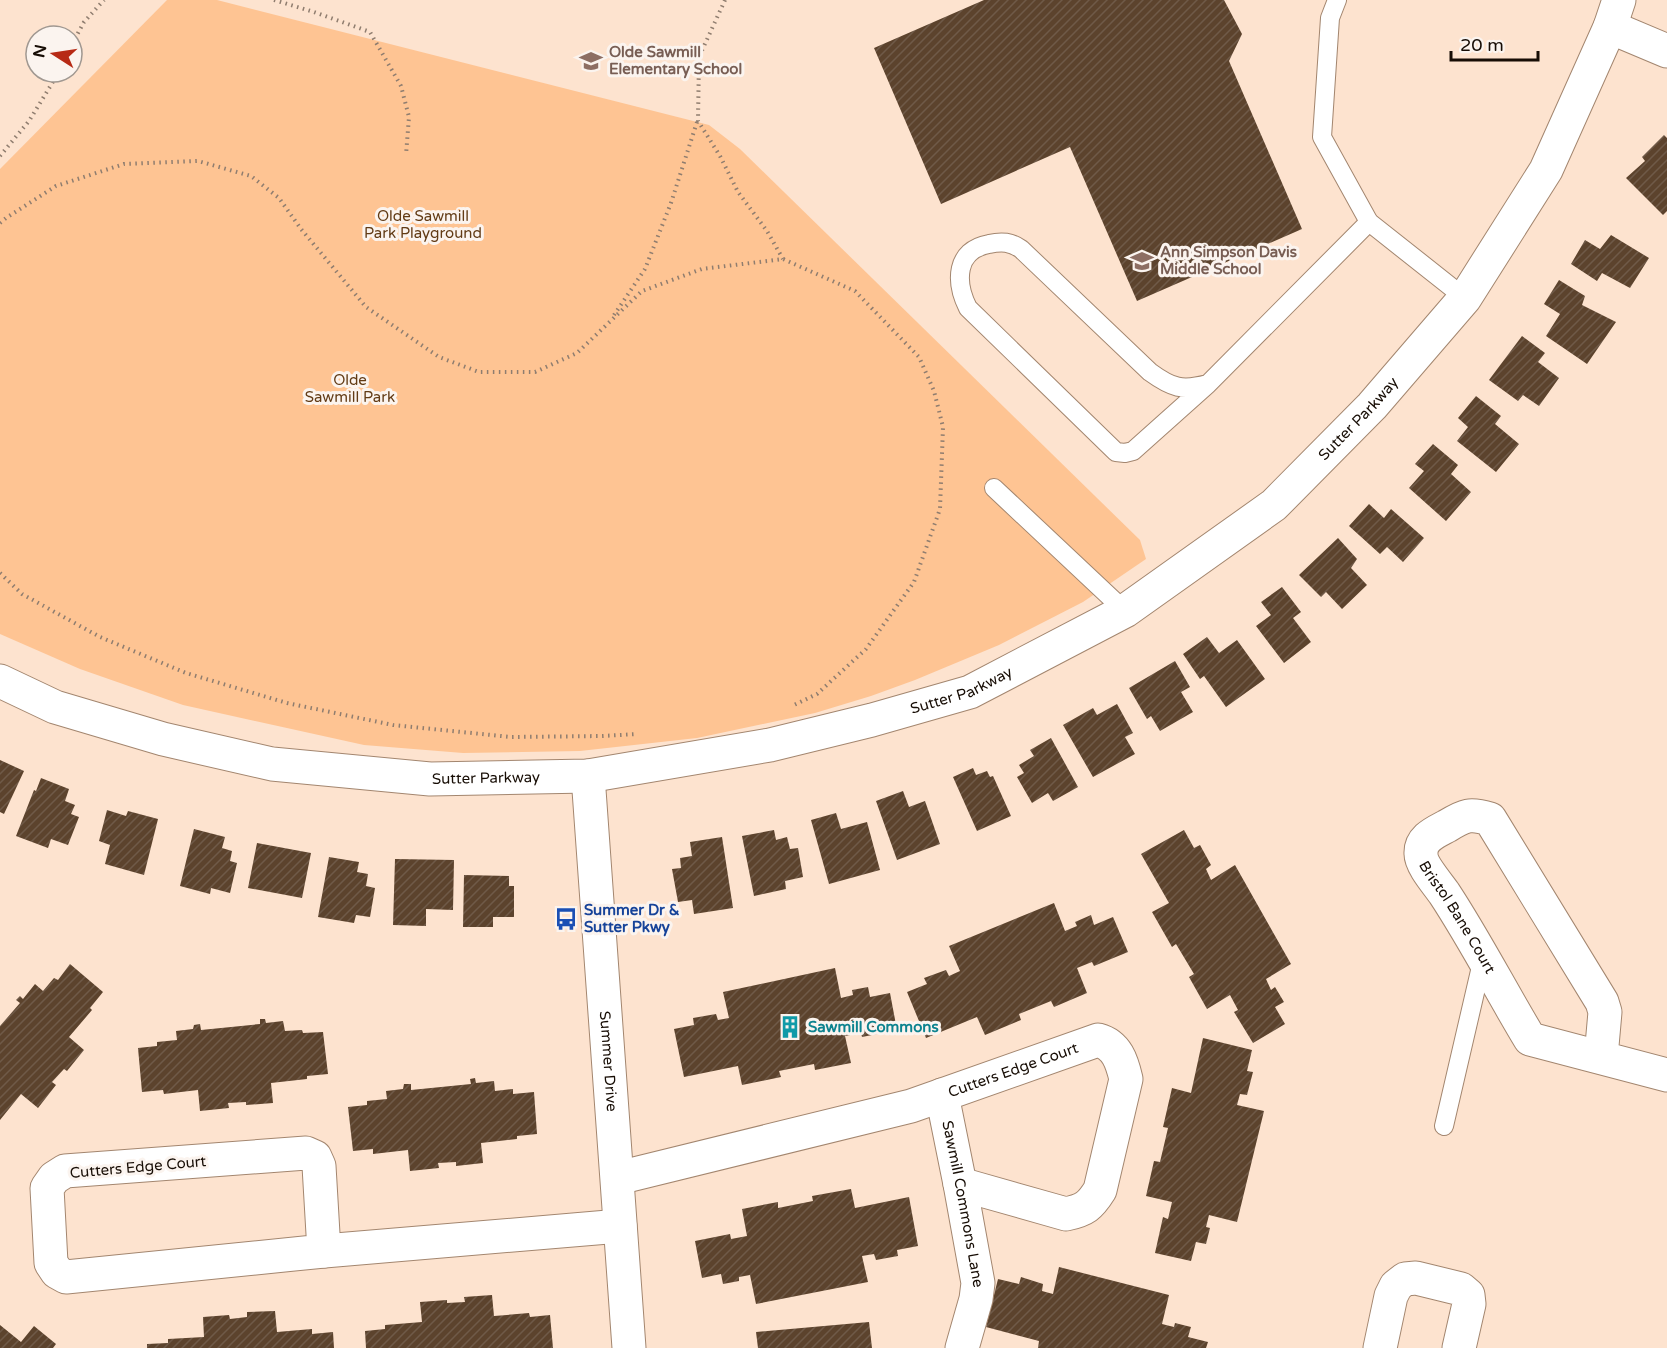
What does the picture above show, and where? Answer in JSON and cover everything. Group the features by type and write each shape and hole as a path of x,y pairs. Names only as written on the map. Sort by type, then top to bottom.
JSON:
{"street":[{"path":"1614,13 1667,51"},
{"name":"Sutter Parkway","path":"0,681 55,706 163,739 272,764 430,779 588,776 770,745 872,720 970,692 1125,611 1274,505 1372,406 1465,298 1546,170 1614,13"},
{"name":"Summer Drive","path":"588,776 629,1348"},
{"name":"Bristol Bane Court","path":"1601,1057 1605,1012 1602,1002 1490,819 1476,815 1465,816 1428,836 1422,845 1421,855 1424,864 1456,912 1530,1039 1667,1075"},
{"name":"Cutters Edge Court","path":"618,1178 911,1106 1098,1040 1107,1042 1123,1065 1126,1079 1100,1190 1092,1203 1080,1211 1066,1214 960,1184"},
{"name":"Sawmill Commons Lane","path":"942,1095 978,1283 976,1299 962,1348"},
{"name":"Cutters Edge Court","path":"324,1251 319,1166 315,1157 306,1153 65,1171 54,1178 47,1188 51,1263 57,1272 66,1277 324,1251 620,1226"},
{"path":"1380,1348 1391,1296 1396,1286 1405,1280 1416,1278 1461,1289 1468,1295 1469,1304 1459,1348"}],"lane":[{"path":"1337,0 1330,18 1322,137 1369,222 1465,298"},
{"path":"1208,384 1184,388 1165,383 1150,372 1021,249 1013,244 1001,242 977,247 969,253 965,260 960,271 960,286 968,308 1116,452 1125,453 1133,451 1208,384 1369,222"},
{"path":"994,488 1125,611"},
{"path":"1444,1126 1483,958"}],"path":[{"path":"83,24 104,0"},
{"path":"274,0 370,32 401,86 409,117 406,155"},
{"path":"610,321 645,269 671,203 698,122 699,57 725,0"},
{"path":"0,156 29,121 52,84"},
{"path":"698,122 720,156 738,192 767,231 783,259"},
{"path":"0,223 56,186 124,164 198,161 251,176 279,198 301,229 366,307 439,357 479,372 535,372 577,354 642,291 702,269 783,259 855,291 919,357 934,390 943,427 940,509 914,582 866,649 817,694 786,709"},
{"path":"0,573 22,594 100,637 186,673 287,703 393,725 510,737 647,733"}],"green space":[{"name":"Olde Sawmill Park","path":"167,0 217,0 709,125 740,149 1140,540 1146,559 1083,602 999,645 871,696 815,713 697,738 580,751 463,753 364,745 183,705 80,669 0,634 0,169"}],"building":[{"name":"Ann Simpson Davis Middle School","path":"984,0 1224,0 1242,34 1229,61 1302,229 1137,301 1070,147 941,204 874,48"},
{"path":"1664,135 1667,138 1667,211 1663,215 1626,178 1645,161 1642,157"},
{"path":"1611,235 1649,258 1630,288 1602,273 1597,281 1571,264 1585,240 1600,249"},
{"path":"1559,280 1585,296 1582,305 1616,322 1587,364 1546,336 1560,314 1544,304"},
{"path":"1522,336 1545,353 1538,362 1559,378 1539,406 1523,395 1518,401 1489,380"},
{"path":"1476,396 1501,416 1495,424 1519,444 1496,472 1457,441 1468,427 1458,418"},
{"path":"1433,444 1458,465 1451,474 1471,492 1446,521 1409,488 1424,471 1415,464"},
{"path":"1369,504 1384,518 1391,509 1424,538 1403,562 1387,547 1380,554 1349,526"},
{"path":"1338,538 1357,559 1351,568 1367,585 1342,609 1326,592 1321,597 1299,575"},
{"path":"1282,587 1301,612 1293,618 1311,642 1284,663 1256,626 1271,615 1261,602"},
{"path":"1207,637 1219,653 1237,640 1265,679 1226,707 1204,676 1200,679 1183,654"},
{"path":"1175,661 1190,687 1181,692 1193,712 1160,731 1151,716 1147,719 1129,688"},
{"path":"1117,704 1133,733 1125,737 1135,754 1093,777 1063,725 1093,708 1097,715"},
{"path":"1051,738 1078,787 1053,801 1048,793 1032,803 1017,777 1024,773 1019,765 1034,756 1030,750"},
{"path":"0,760 24,771 4,814 0,812"},
{"path":"973,768 976,775 987,771 990,777 993,776 1011,816 977,831 953,777"},
{"path":"41,778 69,789 65,801 75,805 71,814 79,817 68,845 51,839 48,848 16,836"},
{"path":"903,791 909,807 925,801 940,844 897,860 876,801"},
{"path":"107,810 126,816 128,811 158,819 144,875 105,864 110,845 99,841"},
{"path":"836,813 841,829 867,822 880,870 829,884 811,820"},
{"path":"194,829 225,837 222,848 232,851 230,861 237,863 230,893 211,888 210,894 180,886"},
{"path":"774,830 776,840 787,837 790,849 798,848 803,877 785,881 786,889 754,896 742,836"},
{"path":"1184,830 1194,848 1200,845 1211,865 1206,869 1211,880 1235,865 1291,964 1266,979 1271,990 1275,987 1284,1002 1275,1007 1285,1024 1253,1043 1234,1012 1238,1010 1230,995 1207,1009 1189,977 1194,974 1176,944 1172,947 1152,912 1169,903 1141,854"},
{"path":"722,837 733,908 694,914 692,900 678,902 672,869 681,868 680,858 692,856 690,842"},
{"path":"257,843 311,853 302,898 248,888"},
{"path":"329,857 359,862 357,872 368,874 366,886 375,888 370,917 356,915 354,923 318,917"},
{"path":"395,859 454,860 453,910 426,909 426,926 393,925"},
{"path":"464,875 509,876 509,886 514,886 514,917 493,917 493,927 463,927"},
{"name":"Sawmill Commons","path":"1054,903 1065,931 1077,926 1075,922 1091,915 1094,925 1113,917 1128,952 1094,966 1092,962 1077,968 1087,993 1054,1007 1051,1001 1019,1014 1021,1020 985,1035 977,1017 926,1038 907,992 927,984 924,978 946,970 949,976 960,971 949,946"},
{"path":"70,964 103,992 90,1008 92,1010 69,1037 84,1050 67,1071 64,1069 52,1082 56,1085 38,1108 21,1094 0,1120 0,1026 20,1003 16,1000 20,996 23,999 35,984 43,991 54,978 58,980"},
{"name":"Sawmill Commons","path":"835,968 841,998 853,995 852,990 868,987 870,997 890,993 897,1030 862,1037 861,1033 845,1036 851,1063 815,1070 814,1064 779,1071 781,1077 742,1085 738,1066 684,1077 674,1029 694,1025 693,1018 716,1014 718,1020 729,1018 723,992"},
{"path":"260,1019 265,1019 266,1023 283,1021 285,1031 323,1032 328,1074 271,1083 273,1103 246,1105 246,1102 228,1103 229,1108 200,1111 198,1090 164,1094 163,1090 142,1092 138,1048 157,1046 157,1042 177,1040 176,1031 193,1029 194,1025 200,1024 201,1030 260,1024"},
{"path":"1203,1038 1252,1050 1247,1071 1253,1072 1247,1095 1240,1094 1237,1105 1264,1111 1237,1222 1209,1215 1206,1227 1210,1228 1206,1244 1196,1242 1191,1261 1155,1253 1163,1217 1168,1219 1172,1202 1146,1196 1154,1161 1160,1162 1168,1128 1163,1127 1172,1088 1191,1093"},
{"path":"475,1078 476,1083 494,1081 495,1091 513,1089 513,1094 534,1092 537,1134 481,1143 483,1163 456,1166 456,1162 438,1163 439,1168 410,1171 408,1150 373,1154 373,1149 353,1151 348,1107 367,1105 367,1101 387,1099 386,1091 403,1089 404,1084 411,1084 411,1090 471,1084 470,1079"},
{"path":"851,1189 855,1208 909,1197 918,1246 897,1250 898,1256 876,1260 874,1254 862,1256 868,1282 756,1304 750,1275 739,1277 739,1281 723,1284 721,1274 702,1278 695,1241 730,1234 731,1239 747,1236 742,1209 778,1202 778,1208 813,1201 812,1196"},
{"path":"1059,1267 1169,1295 1162,1324 1174,1327 1175,1323 1191,1327 1188,1337 1208,1342 1206,1348 1038,1348 1039,1341 986,1327 998,1279 1019,1284 1021,1277 1043,1284 1042,1291 1053,1294"},
{"path":"492,1295 494,1316 529,1313 530,1317 550,1315 553,1348 366,1348 365,1331 385,1329 385,1325 422,1322 420,1302 447,1300 447,1303 465,1302 464,1297"},
{"path":"275,1311 277,1332 312,1329 312,1334 333,1332 334,1348 147,1348 147,1344 168,1343 168,1339 204,1337 203,1317 229,1315 230,1319 247,1317 247,1312"},
{"path":"869,1322 872,1348 758,1348 756,1332"},
{"path":"0,1325 21,1342 34,1326 56,1344 53,1348 0,1348"}],"place":[{"name":"Olde Sawmill Elementary School","path":"591,61"},
{"name":"Ann Simpson Davis Middle School","path":"1142,261"},
{"name":"Summer Dr & Sutter Pkwy","path":"566,919"},
{"name":"Sawmill Commons","path":"790,1027"}],"park label":[{"name":"Olde Sawmill Park Playground","path":"423,224"}]}
